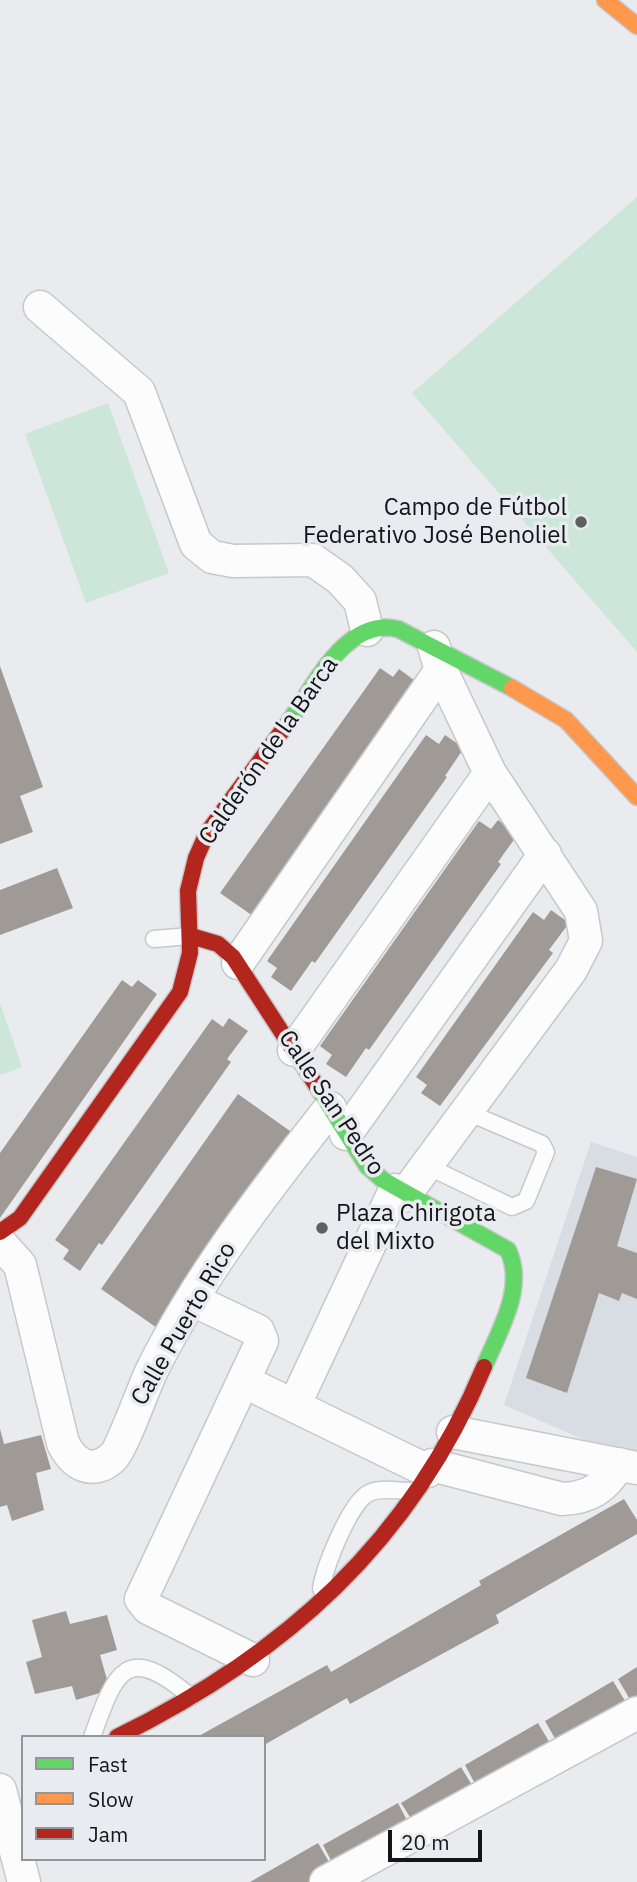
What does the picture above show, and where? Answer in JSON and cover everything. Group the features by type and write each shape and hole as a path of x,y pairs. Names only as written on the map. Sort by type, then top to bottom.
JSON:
{"street":[{"path":"605,0 637,26"},
{"path":"40,307 139,392 196,544 212,557 233,561 313,560 340,579 360,601 367,630 388,626 437,658 547,706 566,720 637,797"},
{"name":"Calderón de la Barca","path":"0,1232 20,1218 180,992 186,974 191,936 189,883 195,857 207,833 339,652 367,630"},
{"path":"294,1406 400,1193 427,1166 571,970 583,948 585,925 581,911 491,773 437,658"},
{"path":"239,963 437,658"},
{"path":"294,1050 491,773"},
{"path":"346,1134 545,854"},
{"name":"Calle San Pedro","path":"121,1735 193,1699 253,1660 351,1572 425,1476 453,1432 489,1358 517,1279 516,1264 508,1250 400,1193 367,1166 239,963 227,949 211,938 191,936"},
{"name":"Calle Puerto Rico","path":"0,1243 20,1265 63,1443 70,1458 85,1467 102,1466 116,1456 156,1363 193,1300 275,1178 330,1108"},
{"path":"193,1300 260,1334 261,1341 141,1599 148,1608 253,1660"},
{"path":"243,1381 425,1476 562,1499 579,1498 595,1492 628,1466"},
{"path":"453,1432 628,1466"},
{"path":"326,1882 637,1713"},
{"path":"14,1867 0,1789 21,1779"}],"lane":[{"path":"154,939 191,936"},
{"path":"427,1166 512,1207 526,1201 546,1152 542,1144 467,1112"},
{"path":"319,1603 327,1566 356,1504 363,1496 425,1476"},
{"path":"93,1735 116,1678 133,1668 151,1668 193,1699"}],"shaded area":[{"path":"591,1142 637,1157 637,1452 585,1440 504,1405"}],"green space":[{"name":"Campo de Fútbol Federativo José Benoliel","path":"637,197 637,652 412,393"},
{"path":"108,403 169,573 86,603 25,434"},
{"path":"0,1003 22,1067 0,1075"}],"building":[{"path":"0,666 43,787 20,796 33,832 0,844"},
{"path":"380,668 393,677 399,669 418,683 253,916 220,893"},
{"path":"426,735 439,744 445,735 464,748 445,776 447,777 315,963 312,961 291,991 271,977 277,968 267,961"},
{"path":"498,820 518,834 498,862 501,864 369,1050 366,1048 346,1077 326,1064 332,1055 320,1046 479,821 491,829"},
{"path":"57,868 73,908 0,935 0,890"},
{"path":"551,910 569,923 549,950 553,953 440,1106 421,1093 427,1085 416,1077 533,912 544,920"},
{"path":"122,980 132,987 138,980 157,994 0,1218 0,1153"},
{"path":"229,1018 248,1031 227,1059 231,1062 102,1245 99,1243 80,1271 63,1259 69,1250 55,1240 212,1019 223,1027"},
{"path":"238,1094 297,1136 160,1330 101,1289"},
{"path":"596,1167 637,1179 617,1246 637,1253 637,1299 622,1293 619,1301 599,1293 567,1393 526,1378"},
{"path":"0,1429 4,1444 41,1435 51,1469 36,1473 44,1510 12,1521 7,1505 0,1507"},
{"path":"624,1499 637,1520 637,1534 496,1615 499,1623 350,1704 347,1698 266,1744 266,1735 201,1735 327,1665 331,1672 481,1585 479,1581"},
{"path":"66,1611 70,1624 107,1615 117,1650 100,1655 110,1690 76,1700 72,1686 35,1694 26,1662 42,1657 32,1620"},
{"path":"637,1667 637,1707 635,1708 618,1679"},
{"path":"613,1681 630,1709 561,1749 545,1721"},
{"path":"538,1723 554,1750 480,1793 465,1765"},
{"path":"461,1767 476,1792 417,1828 401,1803"},
{"path":"398,1803 411,1828 336,1870 323,1845"},
{"path":"318,1843 333,1869 310,1882 250,1882"}],"traffic: fast":[{"path":"290,720 334,657 363,633 379,628 398,629 512,688"},
{"path":"316,1085 367,1166 383,1180 508,1250 513,1264 512,1294 503,1324 484,1367"}],"traffic: slow":[{"path":"605,0 637,26"},
{"path":"512,688 566,720 637,797"}],"traffic: jam":[{"path":"0,1232 20,1218 180,992 190,953 188,891 196,858 207,833 290,720"},
{"path":"191,936 218,944 233,957 316,1085"},
{"path":"121,1735 178,1705 235,1669 287,1630 336,1587 380,1539 419,1487 454,1430 484,1367"}],"place":[{"name":"Campo de Fútbol Federativo José Benoliel","path":"581,522"},
{"name":"Plaza Chirigota del Mixto","path":"322,1228"}]}
